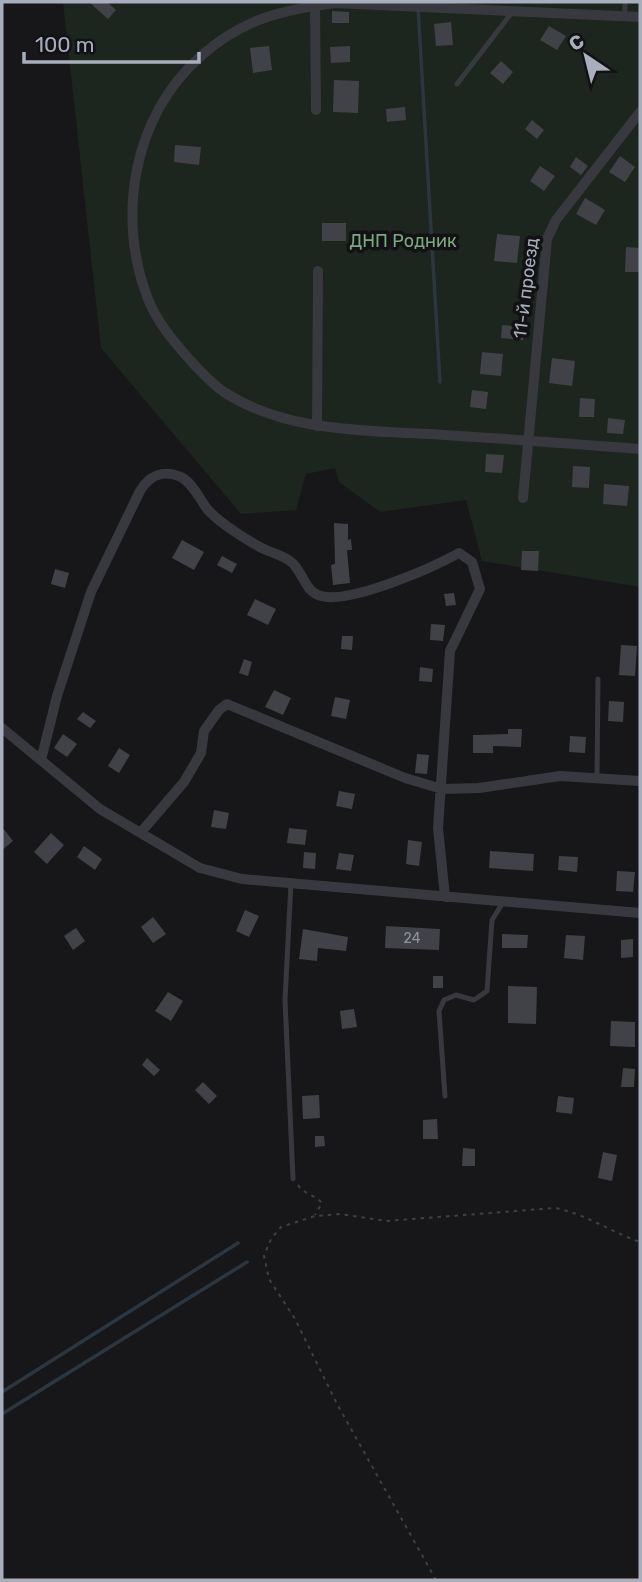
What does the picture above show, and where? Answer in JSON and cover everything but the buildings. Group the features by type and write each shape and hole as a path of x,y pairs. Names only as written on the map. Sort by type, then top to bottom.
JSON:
{"street":[{"path":"640,17 335,2 287,9 263,17 228,36 200,57 173,87 154,117 140,152 133,188 132,224 137,260 149,300 172,341 198,370 224,392 263,412 317,426 640,449"},
{"path":"315,5 316,110"},
{"name":"11-й проезд","path":"523,498 547,239 556,220 640,112"},
{"path":"317,426 318,271"},
{"path":"41,760 57,696 91,592 140,491 146,481 160,474 181,477 216,517 262,548 292,561 308,588 320,596 337,597 409,578 458,553 472,562 480,589 450,651 438,828 445,897"},
{"path":"142,831 184,782 201,753 204,732 219,710 227,704 404,778 442,789 479,788 560,776 640,781"},
{"path":"2,728 100,809 200,867 242,879 640,913"}],"lane":[{"path":"625,2 625,16"},
{"path":"457,84 513,11"},
{"path":"597,778 598,678"},
{"path":"291,883 285,1000 293,1179"},
{"path":"445,1096 439,1011 444,1000 456,995 474,1000 487,991 492,920 504,901"}],"path":[{"path":"293,1179 302,1190 316,1197 321,1203 315,1216"},
{"path":"436,1580 337,1404 295,1318 269,1279 264,1256 271,1239 281,1227 315,1216 340,1214 386,1221 555,1208 576,1212 616,1234 640,1242"}],"green space":[{"name":"ДНП Родник","path":"63,2 640,2 640,587 482,561 466,500 380,512 339,482 335,468 306,474 296,510 241,514 101,348"}],"waterway":[{"path":"418,7 440,382"},
{"path":"2,1392 238,1243"},
{"path":"2,1414 247,1262"}]}
